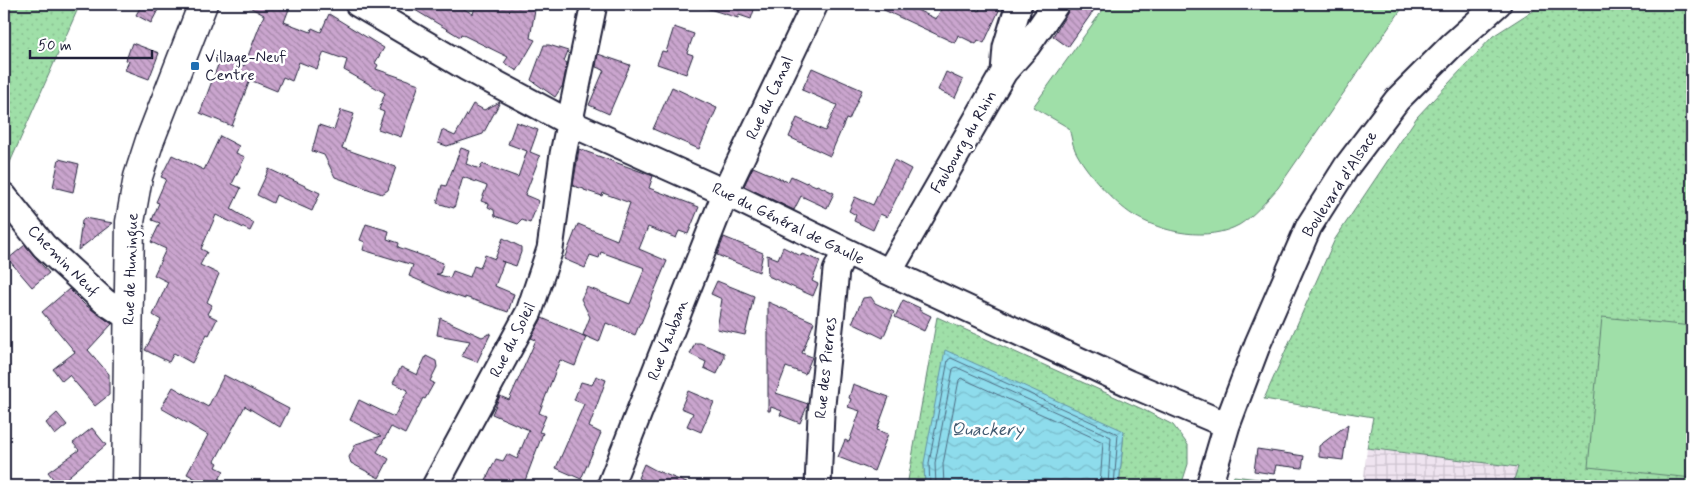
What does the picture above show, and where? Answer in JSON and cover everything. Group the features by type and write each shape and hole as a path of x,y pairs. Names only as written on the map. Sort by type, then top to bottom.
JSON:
{"main road":[{"name":"Rue de Huningue","path":"126,486 130,222 138,177 150,140 203,4"}],"street":[{"name":"Rue du Général de Gaulle","path":"358,4 467,68 570,123 726,193 889,272 1128,383 1227,425"},
{"name":"Rue du Soleil","path":"435,486 529,312 550,249 562,154 594,4"},
{"name":"Rue du Canal","path":"726,193 814,4"},
{"name":"Faubourg du Rhin","path":"889,272 1004,72 1006,47 1019,4"},
{"path":"1004,72 1027,46 1056,4"},
{"name":"Boulevard d'Alsace","path":"1209,486 1227,425 1258,343 1309,226 1347,166 1397,100 1498,4"},
{"name":"Rue Vauban","path":"610,486 726,193"},
{"name":"Chemin Neuf","path":"4,196 44,246 104,301 129,318"},
{"name":"Rue des Pierres","path":"818,486 821,414 836,271 845,251"}],"shaded area":[{"path":"1367,448 1638,482 1638,486 1363,486"}],"green space":[{"path":"4,4 80,4 4,176"},
{"path":"1107,4 1404,4 1278,188 1255,213 1239,225 1214,233 1200,234 1172,231 1158,227 1126,210 1101,186 1085,167 1075,150 1069,128 1033,107"},
{"path":"1543,4 1692,4 1692,486 1512,486 1518,467 1367,448 1373,417 1264,399 1335,239 1417,117 1493,36"},
{"path":"937,317 1142,409 1173,425 1188,445 1188,464 1181,486 1119,486 1124,431 924,463 925,486 907,486"},
{"path":"1602,317 1692,326 1692,478 1588,467"},
{"path":"1234,476 1307,485 1231,486"}],"water":[{"name":"Quackery","path":"945,350 1124,431 1119,486 925,486 924,463"}],"building":[{"path":"142,4 150,4 159,8 151,23 136,15"},
{"path":"244,4 291,4 284,22 311,32 312,28 321,32 329,14 384,48 375,63 378,65 376,69 419,84 401,137 378,129 384,112 379,110 385,93 344,70 347,60 324,52 317,69 299,62 292,81 283,77 277,91 250,80 232,126 200,113 221,57 244,66 264,15"},
{"path":"405,4 455,4 473,14 476,4 536,4 530,38 535,40 517,71 504,63 508,57 461,34 460,37"},
{"path":"704,4 756,4 751,19 739,15 738,18 703,7"},
{"path":"871,4 912,4 911,7 936,19 944,4 958,10 961,4 966,4 979,11 982,4 1002,4 984,43 978,40 976,44 958,35 955,43"},
{"path":"1073,4 1085,4 1094,10 1068,47 1053,36"},
{"path":"674,27 694,34 687,53 693,55 686,74 657,64 662,51 666,52"},
{"path":"132,43 159,53 149,79 125,70 129,61 126,60"},
{"path":"544,45 568,51 564,61 567,63 563,85 555,97 531,80"},
{"path":"598,54 630,65 609,114 589,105 604,70 596,67"},
{"path":"812,68 862,90 849,120 846,119 830,156 789,137 797,118 825,131 837,105 802,90"},
{"path":"946,72 963,80 955,98 938,90"},
{"path":"672,87 717,108 699,149 653,129"},
{"path":"500,102 483,134 447,146 438,143 442,130 455,136 473,104 484,110"},
{"path":"341,110 354,114 342,148 396,167 388,190 382,194 335,177 324,155 312,151 319,125 334,130"},
{"path":"516,122 538,130 530,152 540,156 525,195 539,201 530,223 522,220 518,224 495,216 494,210 488,207 489,204 481,201 487,186 463,177 454,208 437,203 442,185 446,186 461,148 470,151 466,164 480,169 482,164 518,177 527,151 508,144"},
{"path":"220,136 239,146 236,153 245,157 232,184 241,188 231,209 254,223 250,231 216,215 201,249 207,252 200,265 219,274 207,302 212,305 207,314 217,319 192,363 174,353 169,362 145,350 161,320 153,315 168,282 154,275 166,249 151,242 160,223 152,220 159,203 156,202 166,179 161,177 172,155 204,170"},
{"path":"579,149 653,176 649,188 699,207 688,234 679,231 676,238 648,227 639,249 667,261 635,335 606,323 599,342 583,335 590,317 581,299 587,287 630,304 645,268 601,252 599,258 590,255 585,268 564,259 578,224 617,240 630,203 603,193 602,196 573,186"},
{"path":"59,159 79,164 73,192 53,187"},
{"path":"894,160 911,169 887,217 880,214 873,230 854,221 856,215 849,211 855,197 873,205"},
{"path":"753,167 788,182 791,176 834,193 827,208 801,196 794,210 744,186"},
{"path":"269,169 320,193 312,211 276,195 273,203 257,195"},
{"path":"84,218 113,223 78,250 82,221"},
{"path":"366,224 389,231 387,239 399,243 398,247 443,263 440,274 436,274 450,278 453,271 470,277 474,266 480,268 485,255 495,259 503,238 521,247 516,266 504,262 495,286 514,294 508,312 445,292 409,276 413,265 363,250 365,242 360,240"},
{"path":"724,237 763,253 759,272 717,255"},
{"path":"25,245 49,273 32,287 8,259"},
{"path":"783,247 801,256 802,254 820,261 812,281 818,284 813,296 768,276 767,255 778,259"},
{"path":"717,281 754,296 745,335 717,329 722,299 711,294"},
{"path":"69,289 84,304 112,324 88,350 109,374 109,395 95,406 69,375 62,381 53,369 75,352 42,312"},
{"path":"871,297 875,303 894,312 883,338 852,323 863,298"},
{"path":"903,300 931,316 924,331 895,317"},
{"path":"768,302 814,322 802,353 812,357 805,374 786,367 776,393 808,404 800,423 780,415 782,411 771,407 770,411 768,411"},
{"path":"440,318 482,337 491,333 477,362 462,356 470,341 437,335"},
{"path":"542,318 586,337 575,366 560,360 539,413 546,416 539,432 543,433 523,486 483,486 496,459 503,461 507,454 517,459 529,430 492,414 500,396 509,400 536,340 531,338"},
{"path":"695,343 700,343 724,353 724,358 717,374 704,368 706,362 690,354"},
{"path":"426,356 436,361 437,367 430,381 434,383 425,399 423,398 405,434 391,427 377,452 389,459 379,478 351,463 349,457 356,444 381,436 350,420 359,400 394,417 408,390 393,383 401,367 417,375"},
{"path":"224,375 289,409 280,427 245,406 215,461 218,463 216,467 224,471 215,486 209,486 187,474 208,435 161,408 173,387 208,407"},
{"path":"596,376 606,380 589,427 601,433 581,479 556,468 584,404 574,400 581,382 592,385"},
{"path":"853,384 889,397 877,430 888,434 874,471 838,457 845,440 849,442 860,411 848,407"},
{"path":"688,391 714,402 701,432 687,426 693,413 681,408"},
{"path":"57,413 67,425 55,435 46,423"},
{"path":"1348,424 1343,460 1319,457 1319,446"},
{"path":"92,428 106,445 58,485 48,472 79,450 73,443"},
{"path":"1257,449 1304,456 1302,468 1276,465 1274,474 1254,471"},
{"path":"644,464 694,486 658,486 638,478"}],"place":[{"name":"Village-Neuf Centre","path":"195,66"}]}
